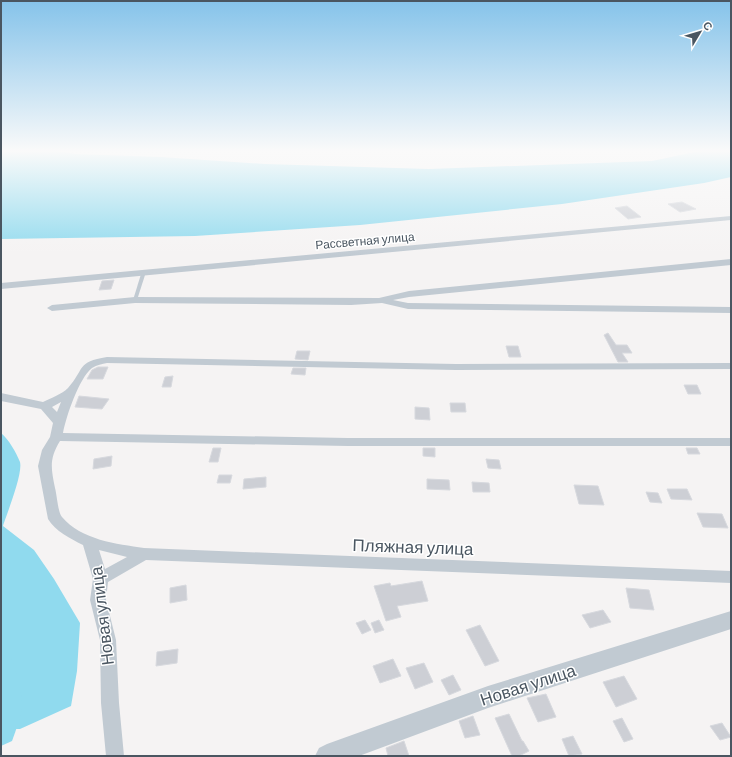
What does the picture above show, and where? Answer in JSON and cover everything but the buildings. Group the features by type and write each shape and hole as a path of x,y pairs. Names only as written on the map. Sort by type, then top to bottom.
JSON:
{"street":[{"name":"Рассветная улица","path":"1,286 731,218"},
{"path":"379,301 409,294 731,262"},
{"path":"52,308 135,300 251,302 379,301 416,306 731,310"},
{"path":"89,541 72,533 55,519 44,466 48,450 56,437 59,422 71,391 87,367 96,362 107,360 456,367 731,366"},
{"path":"45,406 71,391"},
{"path":"1,397 45,406 59,422"},
{"path":"56,437 348,442 731,442"},
{"name":"Пляжная улица","path":"89,541 115,549 144,554 731,577"},
{"name":"Новая улица","path":"89,541 101,579 98,600 108,640 110,703 115,756"},
{"path":"101,579 144,554"},
{"name":"Новая улица","path":"327,756 488,697 731,620"}],"lane":[{"path":"135,300 144,272"}],"water":[{"path":"1,185 688,185 562,204 360,225 195,236 1,239"},
{"path":"1,433 7,439 20,462 17,484 3,526 34,550 54,579 80,623 77,671 71,706 20,729 1,729"}],"waterway":[{"path":"1,668 7,706 1,730"}]}
